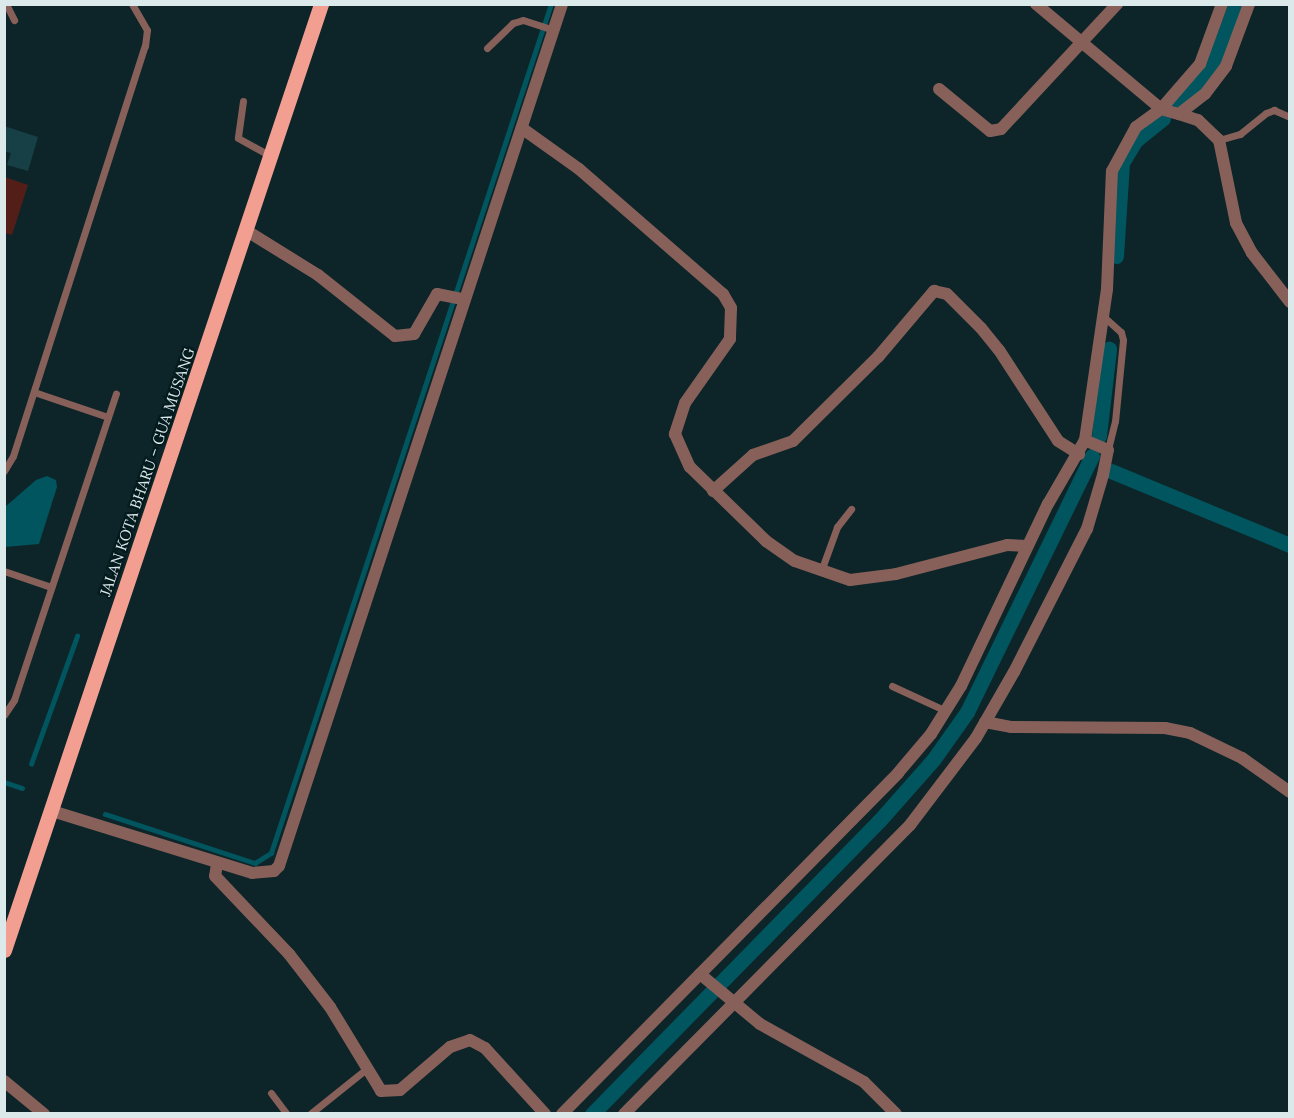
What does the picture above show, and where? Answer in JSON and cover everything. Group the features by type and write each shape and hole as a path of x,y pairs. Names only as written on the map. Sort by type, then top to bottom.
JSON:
{"main road":[{"name":"JALAN KOTA BHARU – GUA MUSANG","path":"4,950 247,231 321,4"}],"street":[{"path":"52,811 217,864 263,874 273,871 283,858 460,299 523,129 550,29 562,4"},
{"path":"1036,4 1161,109 1198,120 1219,140 1236,223 1252,253 1288,296"},
{"path":"939,89 983,127 995,132 1021,111 1117,4"},
{"path":"562,1113 702,976 898,773 946,711 1027,546 1085,440 1103,316 1112,171 1131,133 1161,109 1200,64 1222,4"},
{"path":"1179,114 1205,94 1226,66 1249,4"},
{"path":"523,129 579,170 711,283 731,308 730,339 685,403 675,434 690,467 766,541 795,561 821,572 850,580 878,578 1007,545 1027,546"},
{"path":"247,231 318,275 395,336 414,334 433,298 444,294 460,299"},
{"path":"713,491 753,455 793,441 878,357 934,291 947,294 981,328 999,350 1058,441 1079,454"},
{"path":"624,1113 731,1002 910,825 985,722 1087,529 1108,450 1085,440"},
{"path":"985,722 1011,727 1165,728 1190,733 1242,758 1290,792"},
{"path":"217,864 215,876 289,954 330,1007 365,1070 381,1092 394,1093 450,1047 470,1040 485,1048 545,1113"},
{"path":"702,976 731,1002 791,1042 864,1082 896,1113"},
{"path":"4,1081 44,1113"}],"lane":[{"path":"6,4 14,20"},
{"path":"4,471 34,392 148,37 132,4"},
{"path":"487,48 513,22 523,20 550,29"},
{"path":"243,101 238,138 271,156"},
{"path":"1219,140 1240,134 1266,113 1274,110 1290,117"},
{"path":"1103,316 1121,332 1123,340 1115,421 1108,450"},
{"path":"34,392 108,417"},
{"path":"4,715 14,700 116,394"},
{"path":"821,572 837,527 851,509"},
{"path":"4,571 51,587"},
{"path":"892,686 946,711"},
{"path":"310,1113 365,1070"},
{"path":"271,1093 287,1113"}],"shaded area":[{"path":"5,177 28,185 12,235 5,233"}],"water":[{"path":"47,476 56,480 57,487 39,544 5,547 5,507 36,480"}],"building":[{"path":"4,126 38,137 28,171 7,165 11,153 4,151"}],"waterway":[{"path":"105,814 255,863 271,853 551,4"},
{"path":"1177,107 1211,69 1236,4"},
{"path":"1116,256 1122,163 1135,141 1163,118"},
{"path":"1099,436 1109,349"},
{"path":"592,1114 879,821 933,760 967,712 1092,456"},
{"path":"1111,471 1290,545"},
{"path":"31,764 77,636"},
{"path":"4,782 22,788"}]}
